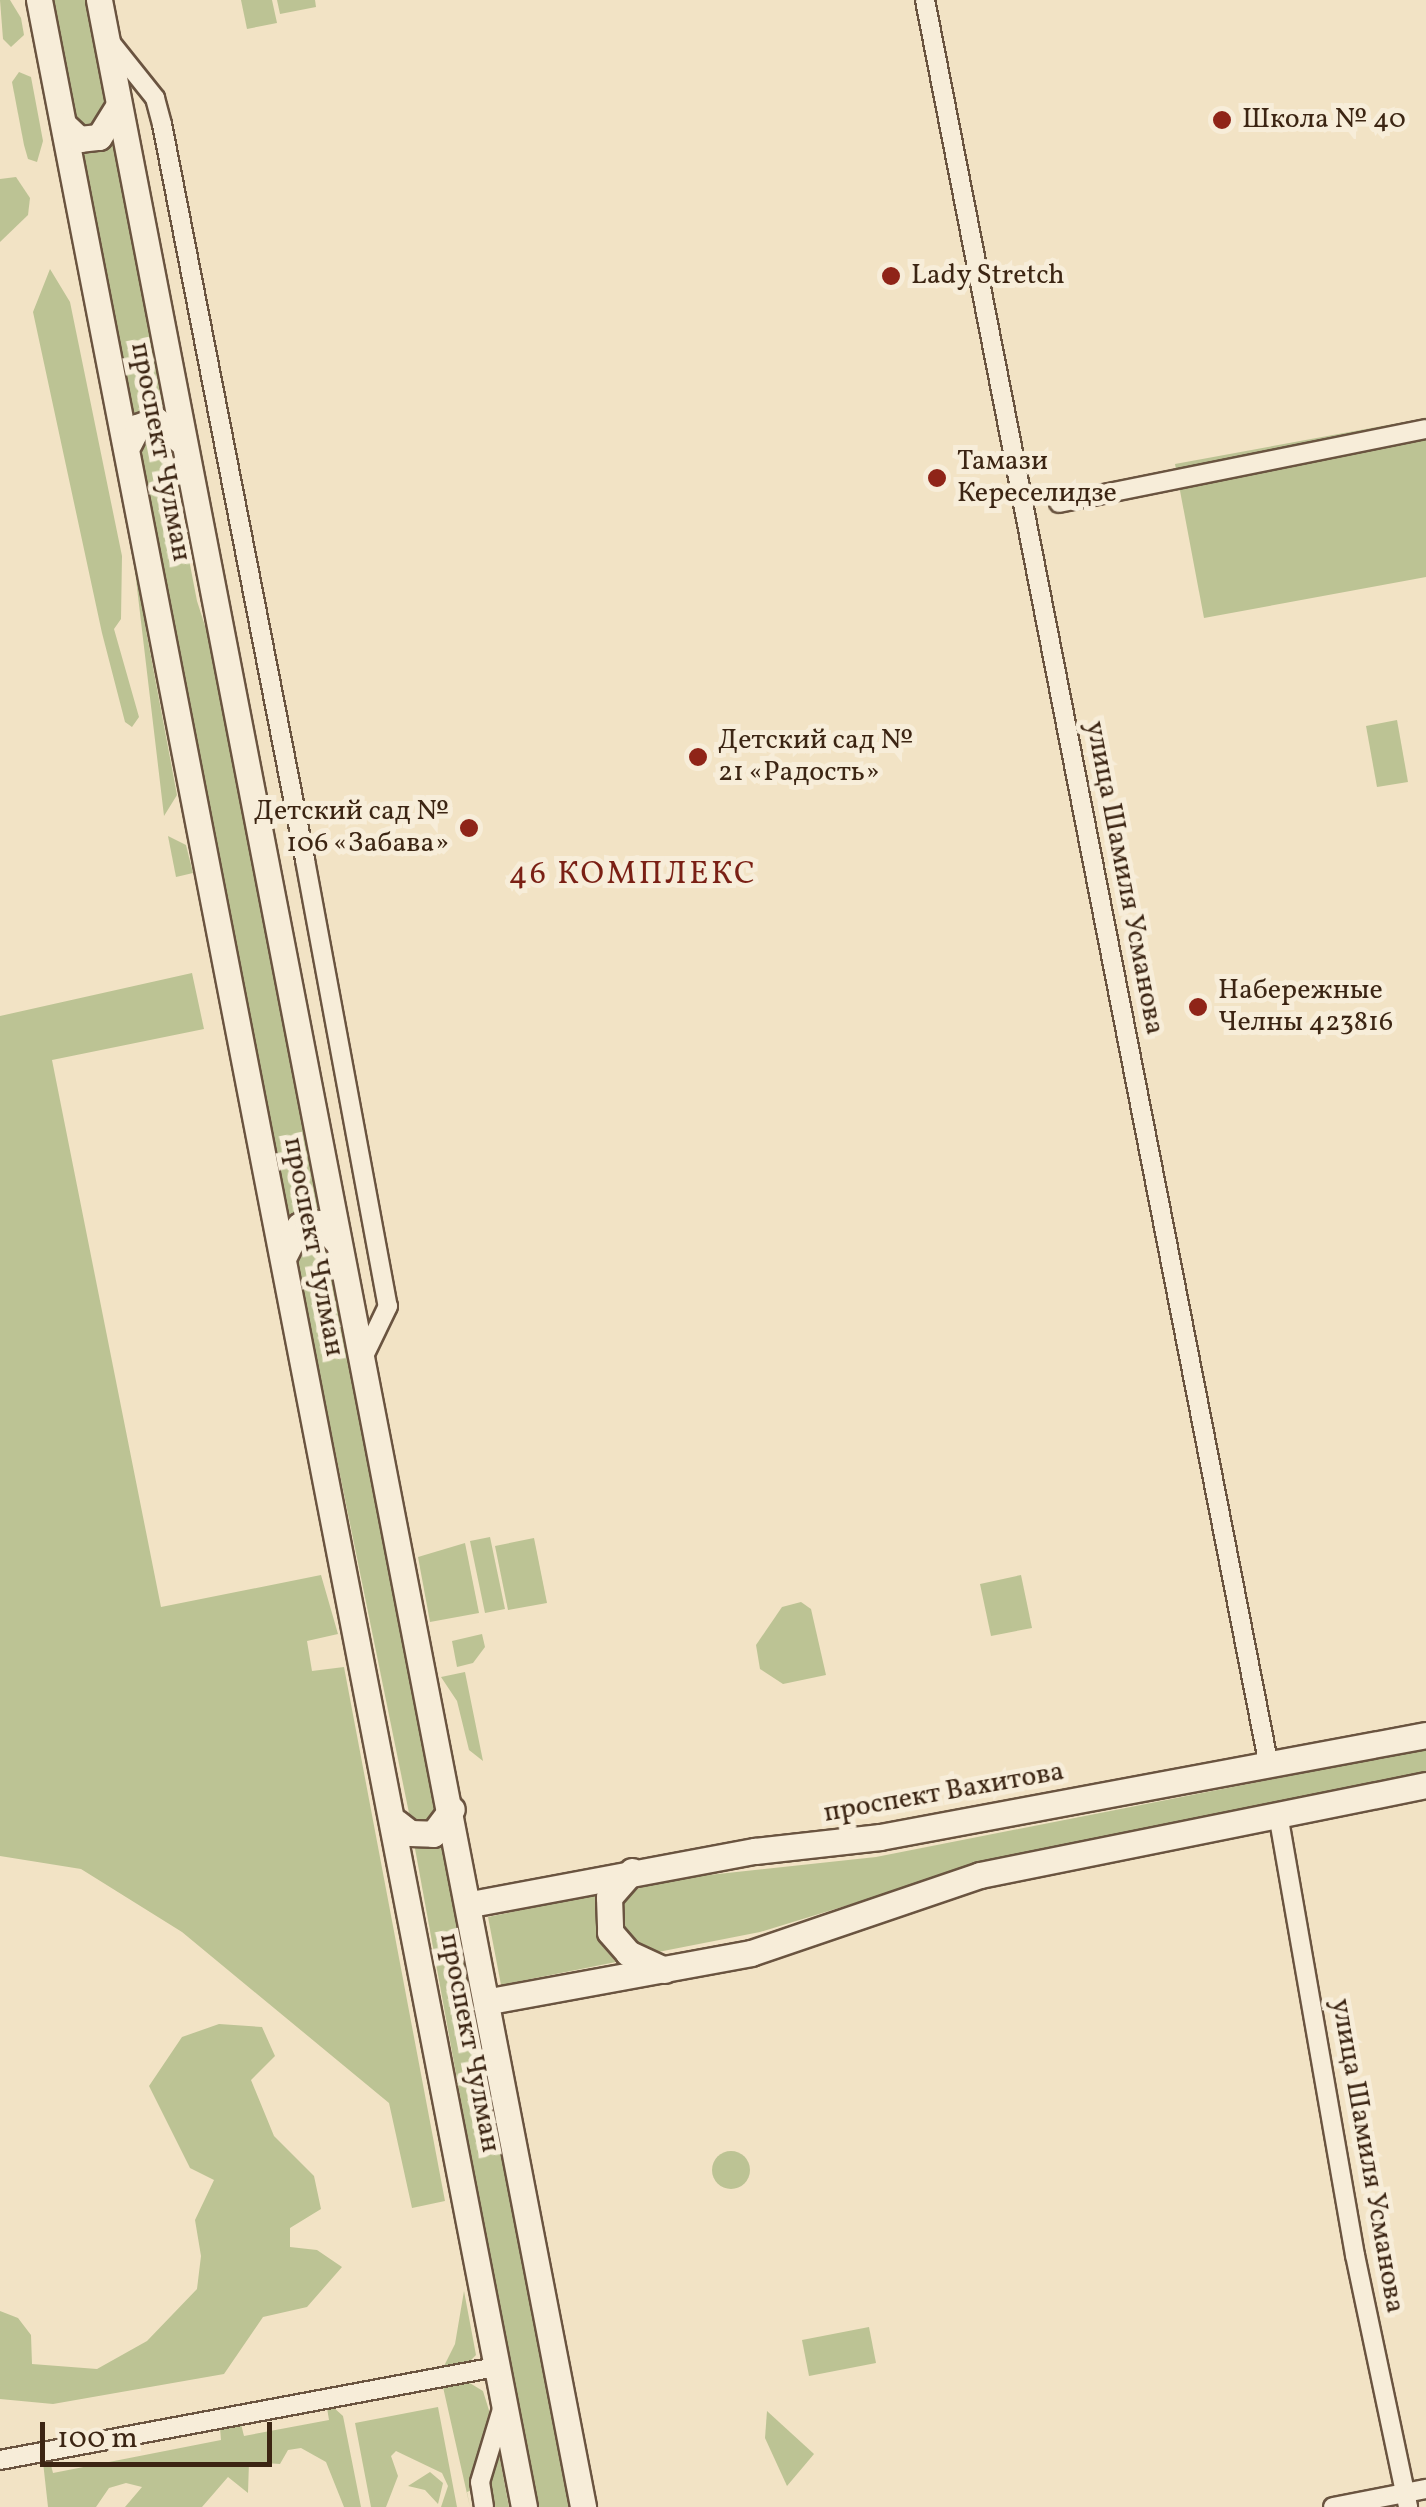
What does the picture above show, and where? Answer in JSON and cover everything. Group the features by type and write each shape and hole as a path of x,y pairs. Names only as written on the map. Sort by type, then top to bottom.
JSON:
{"main road":[{"name":"проспект Чулман","path":"39,0 396,1822 524,2507"},
{"name":"проспект Чулман","path":"99,0 336,1241 364,1358 490,2001 583,2507"},
{"path":"64,124 79,139 99,137 118,106"},
{"path":"128,442 136,427 156,420 182,442"},
{"path":"284,1256 299,1226 321,1224 336,1241"},
{"name":"проспект Вахитова","path":"471,1904 632,1871 880,1838 1426,1735"},
{"path":"490,2001 751,1953 980,1875 1426,1784"},
{"path":"396,1822 410,1833 434,1834 452,1808"},
{"path":"632,1871 609,1897 610,1932 628,1953 664,1970"}],"street":[{"name":"улица Шамиля Усманова","path":"924,0 1269,1766"},
{"path":"105,36 155,98 162,124 388,1306 364,1358"},
{"path":"1060,503 1426,430"},
{"name":"улица Шамиля Усманова","path":"1278,1814 1406,2500"},
{"path":"0,2460 496,2367"},
{"path":"484,2507 480,2482 504,2405"},
{"path":"1333,2507 1406,2500 1426,2489"}],"green space":[{"path":"0,0 10,0 21,18 24,35 11,47 3,39"},
{"path":"52,0 88,0 107,109 88,129 73,121"},
{"path":"241,0 272,0 277,23 247,29"},
{"path":"277,0 315,0 316,7 280,14"},
{"path":"19,72 31,77 43,141 37,162 28,159 24,145 12,82"},
{"path":"40,74 141,554 146,630 177,795 164,816 133,554"},
{"path":"114,133 172,417 131,420 80,150"},
{"path":"16,177 30,198 28,215 0,242 0,179"},
{"path":"50,269 70,302 122,556 121,619 114,629 139,717 132,727 125,722 102,633 33,312"},
{"path":"1426,418 1426,577 1204,618 1175,464"},
{"path":"149,430 166,440 197,601 216,660 324,1219 305,1213 287,1226 138,448"},
{"path":"1397,720 1408,782 1377,787 1366,726"},
{"path":"168,836 186,845 193,873 176,877"},
{"path":"192,973 204,1029 52,1060 161,1607 321,1575 338,1634 307,1641 312,1671 344,1667 445,2201 412,2208 389,2103 182,1932 81,1869 0,1856 0,1016"},
{"path":"297,1234 325,1236 439,1816 430,1822 410,1818 293,1244"},
{"path":"490,1537 505,1609 485,1613 470,1541"},
{"path":"534,1538 547,1603 508,1610 495,1546"},
{"path":"465,1543 479,1613 430,1622 418,1557"},
{"path":"1021,1575 1032,1628 991,1636 980,1584"},
{"path":"801,1602 811,1609 826,1675 783,1684 760,1669 756,1645 782,1607"},
{"path":"482,1634 485,1647 473,1663 457,1667 452,1641"},
{"path":"465,1672 483,1761 469,1750 457,1701 441,1677"},
{"path":"1426,1749 1426,1777 975,1866 760,1932 653,1953 626,1939 618,1918 623,1894 663,1880 876,1857"},
{"path":"443,1838 574,2507 535,2507 414,1843"},
{"path":"604,1893 596,1915 603,1947 616,1962 501,1985 488,1917"},
{"path":"219,2024 262,2027 275,2056 251,2080 274,2136 314,2176 321,2209 290,2228 290,2247 317,2250 342,2267 307,2307 263,2317 224,2374 53,2404 0,2399 0,2311 18,2318 31,2335 32,2364 97,2369 147,2341 197,2289 201,2256 195,2220 214,2180 190,2168 149,2086 182,2037"},
{"path":"731,2151 745,2156 750,2170 745,2184 731,2189 717,2184 712,2170 717,2156"},
{"path":"464,2291 476,2355 464,2367 441,2372 455,2344"},
{"path":"869,2327 876,2363 809,2376 802,2340"},
{"path":"468,2382 483,2391 492,2420 475,2489 467,2492 470,2507 443,2387"},
{"path":"333,2407 343,2416 361,2507 344,2507 326,2462 301,2448 288,2450 280,2464 249,2462 248,2493 228,2477 202,2507 125,2507 142,2487 126,2483 109,2488 96,2507 48,2507 43,2462 50,2461 53,2473 221,2440 220,2428 241,2424 244,2436 329,2420 327,2408"},
{"path":"438,2407 457,2507 441,2507 448,2486 442,2473 396,2451 391,2456 398,2476 386,2507 371,2507 355,2423"},
{"path":"767,2411 814,2454 787,2486 765,2438"},
{"path":"498,2448 509,2507 489,2507 485,2476"},
{"path":"430,2472 443,2483 438,2504 425,2490 408,2486"}],"place":[{"name":"Школа № 40","path":"1222,120"},
{"name":"Lady Stretch","path":"891,276"},
{"name":"Тамази Кереселидзе","path":"937,478"},
{"name":"Детский сад № 21 «Радость»","path":"698,757"},
{"name":"Детский сад № 106 «Забава»","path":"469,828"},
{"name":"Набережные Челны 423816","path":"1198,1007"}],"district":[{"name":"46 КОМПЛЕКС","path":"633,875"}]}
